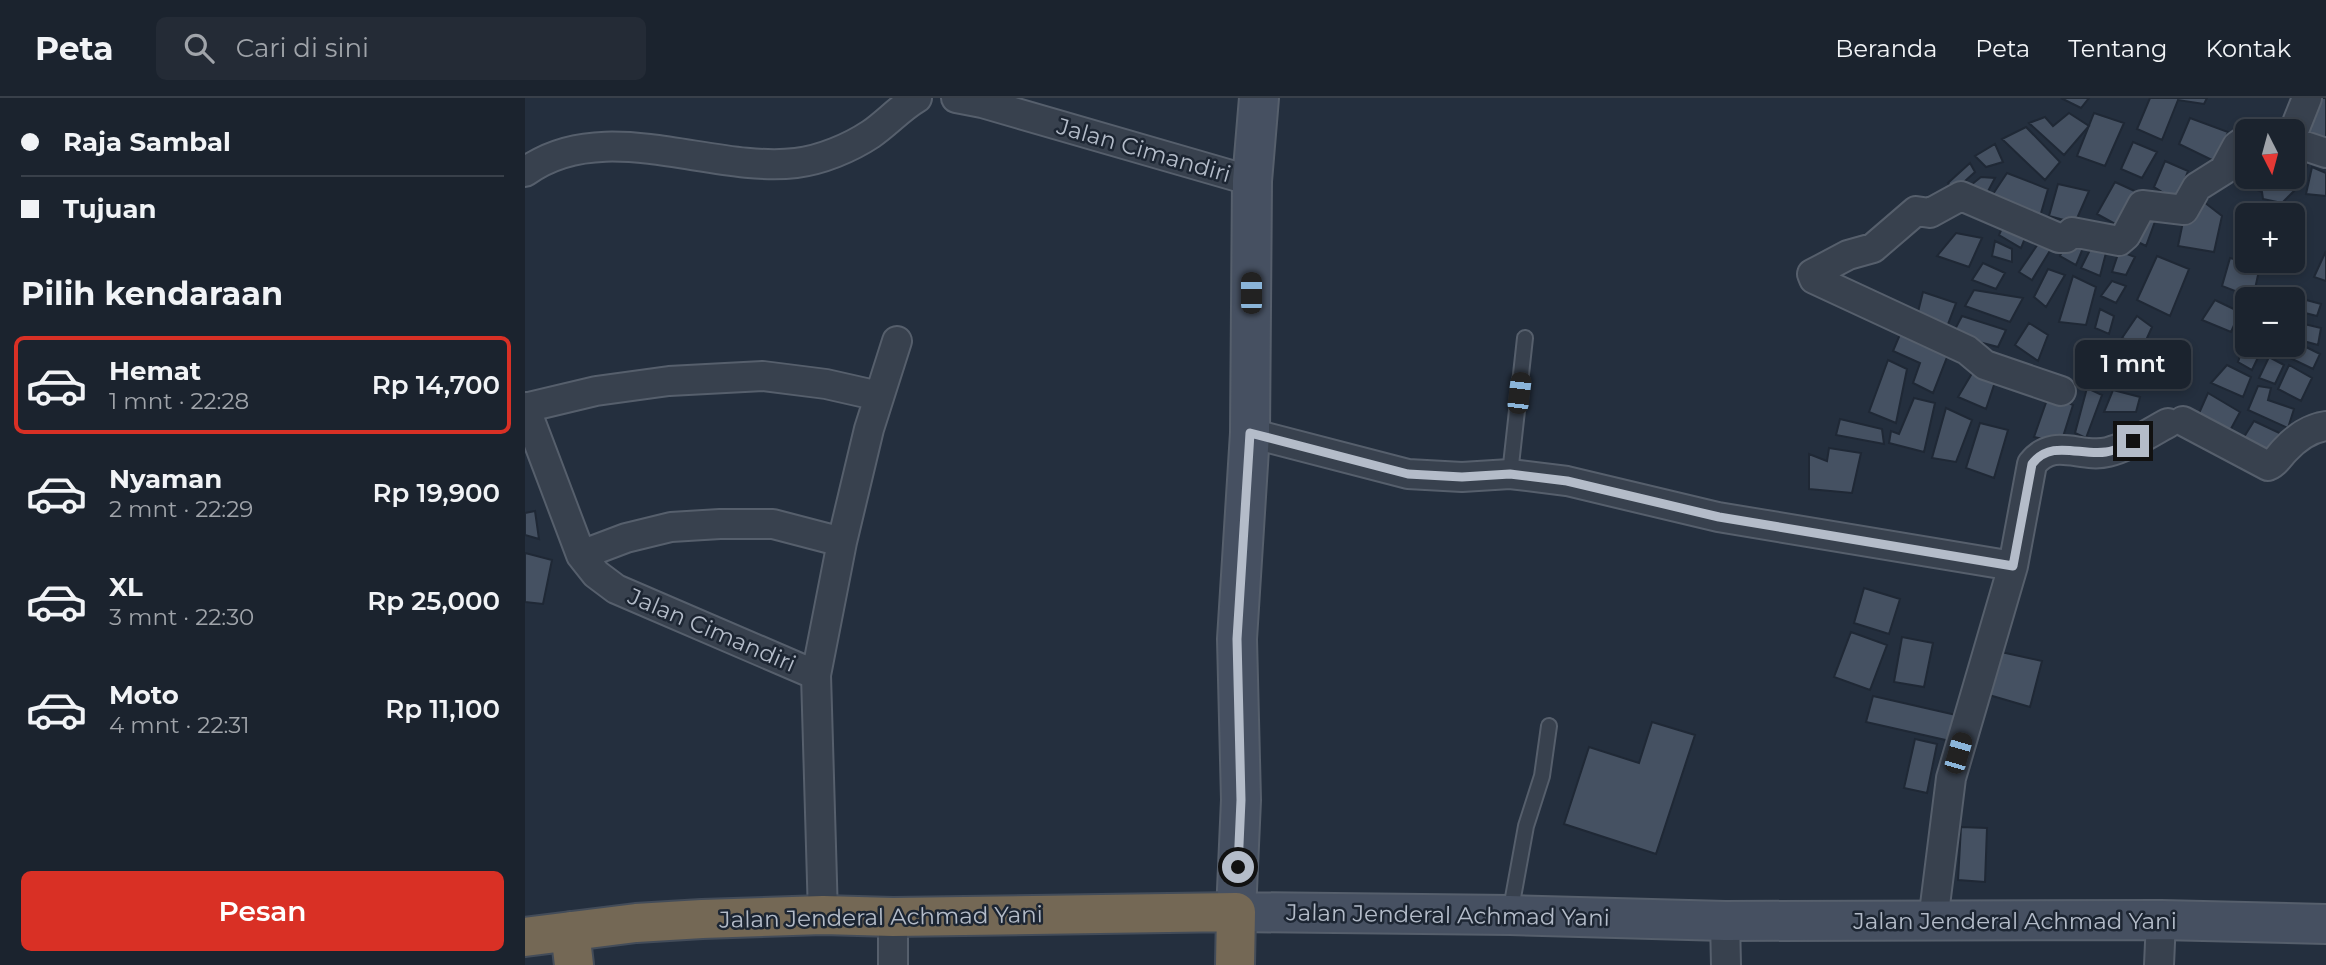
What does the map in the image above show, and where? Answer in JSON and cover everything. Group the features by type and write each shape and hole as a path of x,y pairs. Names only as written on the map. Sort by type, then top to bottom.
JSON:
{"highway":[{"name":"Jalan Jenderal Achmad Yani","path":"525,937 572,948 636,923 823,915 1236,912"},
{"path":"1235,965 1236,912"}],"main road":[{"path":"1236,912 1241,800 1237,639 1250,433 1252,181 1259,98"},
{"name":"Jalan Jenderal Achmad Yani","path":"1236,912 1725,921 2161,920 2326,924"}],"street":[{"name":"Jalan Cimandiri","path":"956,98 982,103 1252,181"},
{"path":"2299,119 2308,98"},
{"path":"525,172 558,153 591,148 638,148 764,164 798,163 849,146 871,134 905,102"},
{"path":"2305,146 2326,153"},
{"path":"2061,391 1985,365 1967,351 1849,293 1814,279 1812,274 1848,255 1873,248 1916,211 1930,213 1961,196 2059,238 2066,238 2072,232 2119,241 2126,235 2142,205 2184,210 2197,187 2224,170 2235,150"},
{"path":"816,675 842,542 869,429 897,341"},
{"path":"525,407 596,391 669,381 763,376 826,384 879,396"},
{"name":"Jalan Cimandiri","path":"525,407 581,555 596,574 616,589 816,675 823,915"},
{"path":"1933,922 1951,778 2013,566 2032,464 2038,456 2058,449 2111,452 2176,422 2268,466 2274,464 2288,446 2309,431 2326,426"},
{"path":"1250,433 1408,474 1462,477 1510,474 1567,481 1719,517 2013,566"},
{"path":"581,555 626,538 671,527 720,524 773,524 842,542"},
{"path":"893,916 893,965"},
{"path":"2159,965 2161,920"},
{"path":"1725,921 1726,965"}],"lane":[{"path":"1510,474 1525,338"},
{"path":"1510,915 1526,826 1542,776 1549,726"}],"building":[{"path":"2061,98 2089,98 2081,108"},
{"path":"2150,98 2207,98 2204,104 2178,100 2162,140 2137,129"},
{"path":"2320,98 2326,98 2326,141 2305,135"},
{"path":"2069,113 2089,126 2064,155 2029,123 2045,117 2053,126"},
{"path":"2094,113 2124,123 2105,166 2077,156"},
{"path":"2190,118 2228,132 2216,162 2179,144"},
{"path":"2026,127 2060,162 2045,180 2002,139"},
{"path":"2133,142 2157,152 2142,178 2121,169"},
{"path":"1995,144 2003,162 1986,167 1975,156"},
{"path":"2165,161 2188,171 2177,201 2154,187"},
{"path":"1970,163 1975,172 1954,191 1948,183"},
{"path":"2312,167 2326,173 2326,196 2306,194"},
{"path":"2007,173 2048,189 2039,220 1991,197"},
{"path":"1981,177 1995,178 1986,195 1966,189"},
{"path":"2115,182 2139,193 2117,225 2097,214"},
{"path":"2058,184 2089,191 2075,223 2049,216"},
{"path":"2255,189 2296,189 2282,203 2263,199 2262,192"},
{"path":"2204,202 2222,216 2214,252 2178,246 2185,212"},
{"path":"2144,210 2157,216 2146,246 2132,239"},
{"path":"2005,221 2027,233 2021,248 1999,235"},
{"path":"1956,233 1982,238 1969,267 1937,256"},
{"path":"1995,241 2012,249 2012,262 1992,256"},
{"path":"2040,241 2051,249 2032,280 2019,272"},
{"path":"2093,244 2107,249 2100,276 2081,268"},
{"path":"2065,245 2083,248 2076,265 2060,256"},
{"path":"2119,251 2135,257 2126,275 2112,272"},
{"path":"2326,251 2326,281 2314,277"},
{"path":"2157,256 2189,269 2170,316 2137,300"},
{"path":"2230,258 2235,259 2235,273 2258,273 2255,287 2235,287 2235,291 2222,286"},
{"path":"1983,263 2005,273 1996,289 1972,280"},
{"path":"2048,269 2065,275 2046,307 2034,297"},
{"path":"2073,276 2096,287 2086,325 2059,322"},
{"path":"2112,281 2126,286 2116,303 2101,296"},
{"path":"1974,290 2023,298 2010,322 1965,306"},
{"path":"1923,292 1956,303 1945,332 1916,320"},
{"path":"2215,300 2235,310 2235,323 2231,332 2202,320"},
{"path":"2305,300 2321,304 2317,316 2305,313"},
{"path":"2100,309 2114,316 2109,334 2095,328"},
{"path":"1962,316 2006,330 1998,347 1952,335"},
{"path":"2137,316 2152,327 2143,347 2122,338"},
{"path":"2029,323 2048,335 2038,361 2015,345"},
{"path":"2305,324 2321,328 2318,345 2305,341"},
{"path":"1901,332 1949,352 1933,393 1913,383 1920,363 1893,351"},
{"path":"2305,346 2320,354 2313,369 2288,357 2305,357"},
{"path":"2101,356 2130,368 2126,378 2120,376 2108,385 2090,381"},
{"path":"2240,357 2258,357 2252,370 2238,362"},
{"path":"2269,357 2284,365 2275,384 2259,378"},
{"path":"1888,360 1907,369 1896,423 1869,412"},
{"path":"2227,365 2251,377 2243,397 2211,383"},
{"path":"2289,365 2312,378 2301,401 2278,389"},
{"path":"1974,370 1997,376 1986,409 1958,397"},
{"path":"2258,386 2271,388 2268,400 2294,409 2288,428 2248,410"},
{"path":"2087,388 2102,395 2086,438 2075,433"},
{"path":"2113,390 2140,397 2136,412 2104,412"},
{"path":"2208,393 2240,412 2226,438 2196,420"},
{"path":"2049,394 2073,405 2061,443 2034,437"},
{"path":"1914,398 1935,403 1924,452 1889,443 1891,431 1899,434"},
{"path":"1946,408 1972,420 1956,462 1932,458"},
{"path":"1840,419 1882,429 1884,444 1836,435"},
{"path":"2254,421 2288,437 2269,462 2239,445"},
{"path":"1980,423 2008,430 1994,478 1966,468"},
{"path":"1829,448 1861,453 1852,493 1809,489 1809,454 1827,461"},
{"path":"535,511 539,539 525,535 525,513"},
{"path":"525,553 552,560 543,604 525,602"},
{"path":"1864,588 1900,599 1889,634 1854,623"},
{"path":"1851,632 1887,645 1870,690 1834,677"},
{"path":"1902,637 1933,643 1924,687 1894,682"},
{"path":"2001,652 2042,661 2030,707 1989,695"},
{"path":"1873,696 1956,715 1950,741 1866,722"},
{"path":"1652,722 1695,735 1656,854 1564,824 1589,747 1639,763"},
{"path":"1915,739 1937,744 1927,793 1904,788"},
{"path":"1961,827 1987,828 1985,882 1958,880"}],"route":[{"path":"1238,867 1241,800 1237,639 1250,433 1368,466 1408,474 1462,477 1510,474 1567,481 1719,517 2013,566 2032,464 2038,456 2058,449 2111,452 2133,441"}]}
